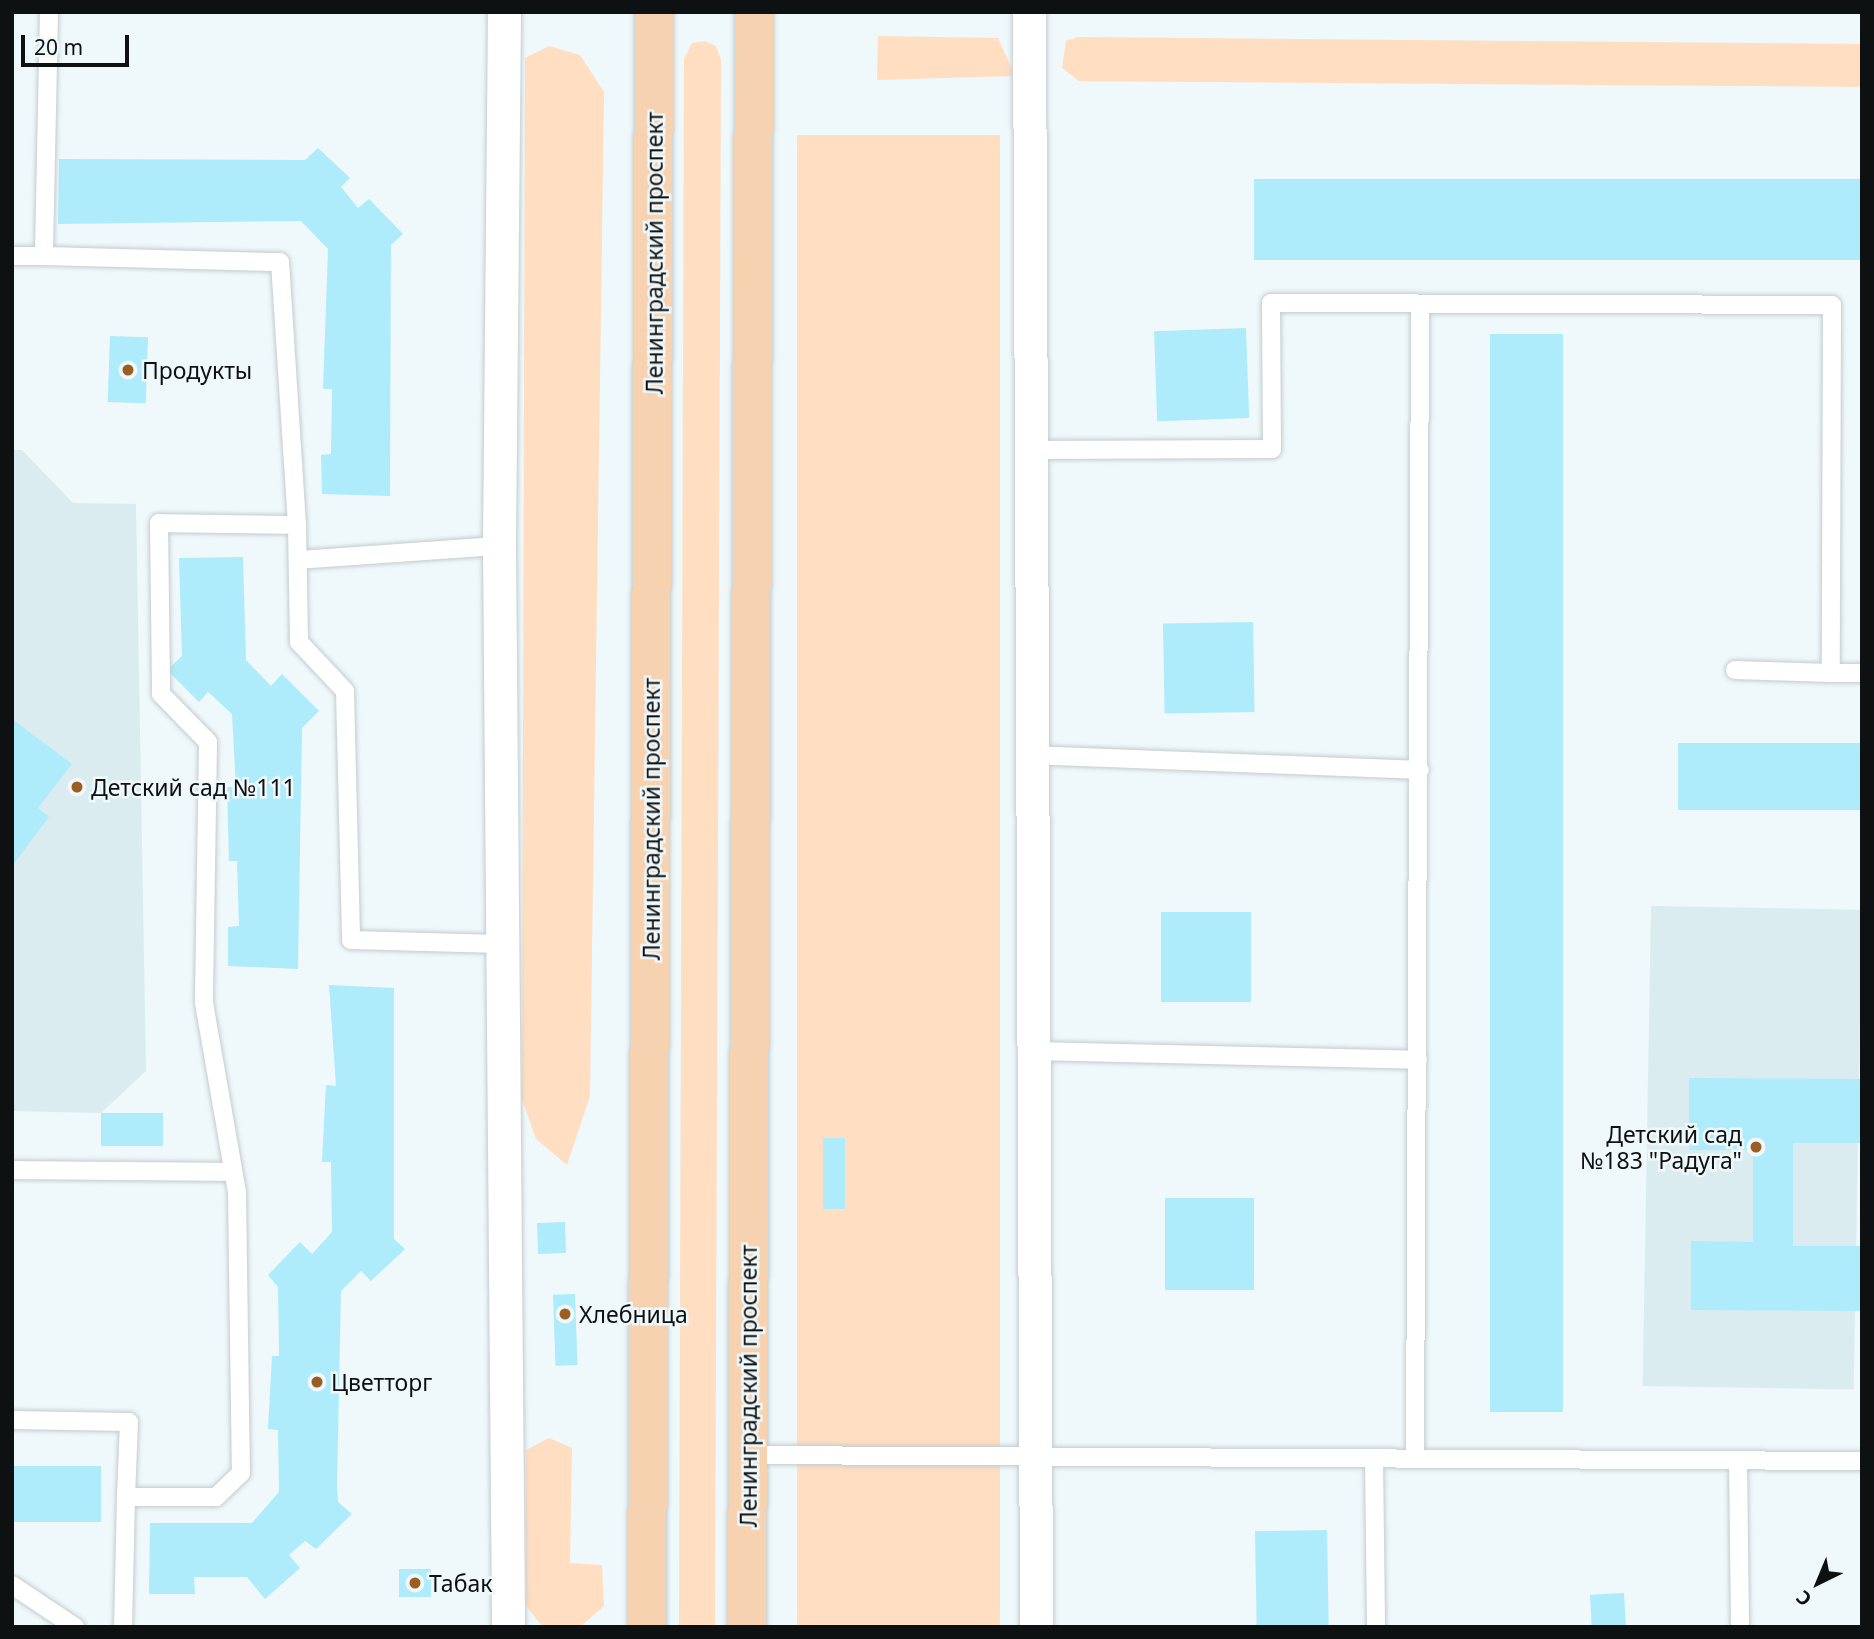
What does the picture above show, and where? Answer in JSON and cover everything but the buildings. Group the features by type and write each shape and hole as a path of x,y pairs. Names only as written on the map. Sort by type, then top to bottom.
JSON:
{"main road":[{"name":"Ленинградский проспект","path":"647,1627 654,12"},
{"name":"Ленинградский проспект","path":"747,1627 754,12"}],"street":[{"path":"504,12 499,546 500,944 508,1627"},
{"path":"1029,12 1036,1627"}],"lane":[{"path":"44,256 49,12"},
{"path":"12,256 280,262 298,525 299,642 345,691 351,940 500,944"},
{"path":"1029,450 1272,449 1271,303 1832,305 1831,673"},
{"path":"1415,1458 1420,305"},
{"path":"126,1497 216,1497 242,1473 233,1172 204,1003 208,742 161,694 159,523 298,525"},
{"path":"298,559 499,546"},
{"path":"1735,670 1862,673"},
{"path":"1031,755 1420,770"},
{"path":"1032,1051 1418,1060"},
{"path":"12,1170 233,1172"},
{"path":"12,1420 128,1422 123,1627"},
{"path":"747,1455 1862,1461"},
{"path":"1374,1459 1376,1627"},
{"path":"1738,1460 1740,1627"},
{"path":"12,1586 75,1627"}],"shaded area":[{"path":"878,36 998,38 1015,76 877,80"},
{"path":"1078,37 1862,44 1862,87 1079,81 1062,68 1066,41"},
{"path":"705,41 716,46 721,60 715,1627 679,1627 684,59 692,43"},
{"path":"549,46 580,55 604,92 590,1096 567,1165 536,1139 522,1099 525,58"},
{"path":"797,135 1000,135 1000,1627 797,1627"},
{"name":"Детский сад №111","path":"12,450 22,450 73,503 136,504 146,1071 101,1113 12,1111"},
{"name":"Детский сад №183 \"Радуга\"","path":"1651,906 1862,910 1854,1390 1643,1386"},
{"path":"549,1438 572,1448 570,1563 602,1565 604,1606 580,1627 543,1627 526,1606 526,1450"}],"place":[{"name":"Продукты","path":"128,370"},
{"name":"Детский сад №111","path":"77,787"},
{"name":"Детский сад №183 \"Радуга\"","path":"1756,1147"},
{"name":"Хлебница","path":"565,1314"},
{"name":"Цветторг","path":"317,1382"},
{"name":"Табак","path":"415,1583"}]}
